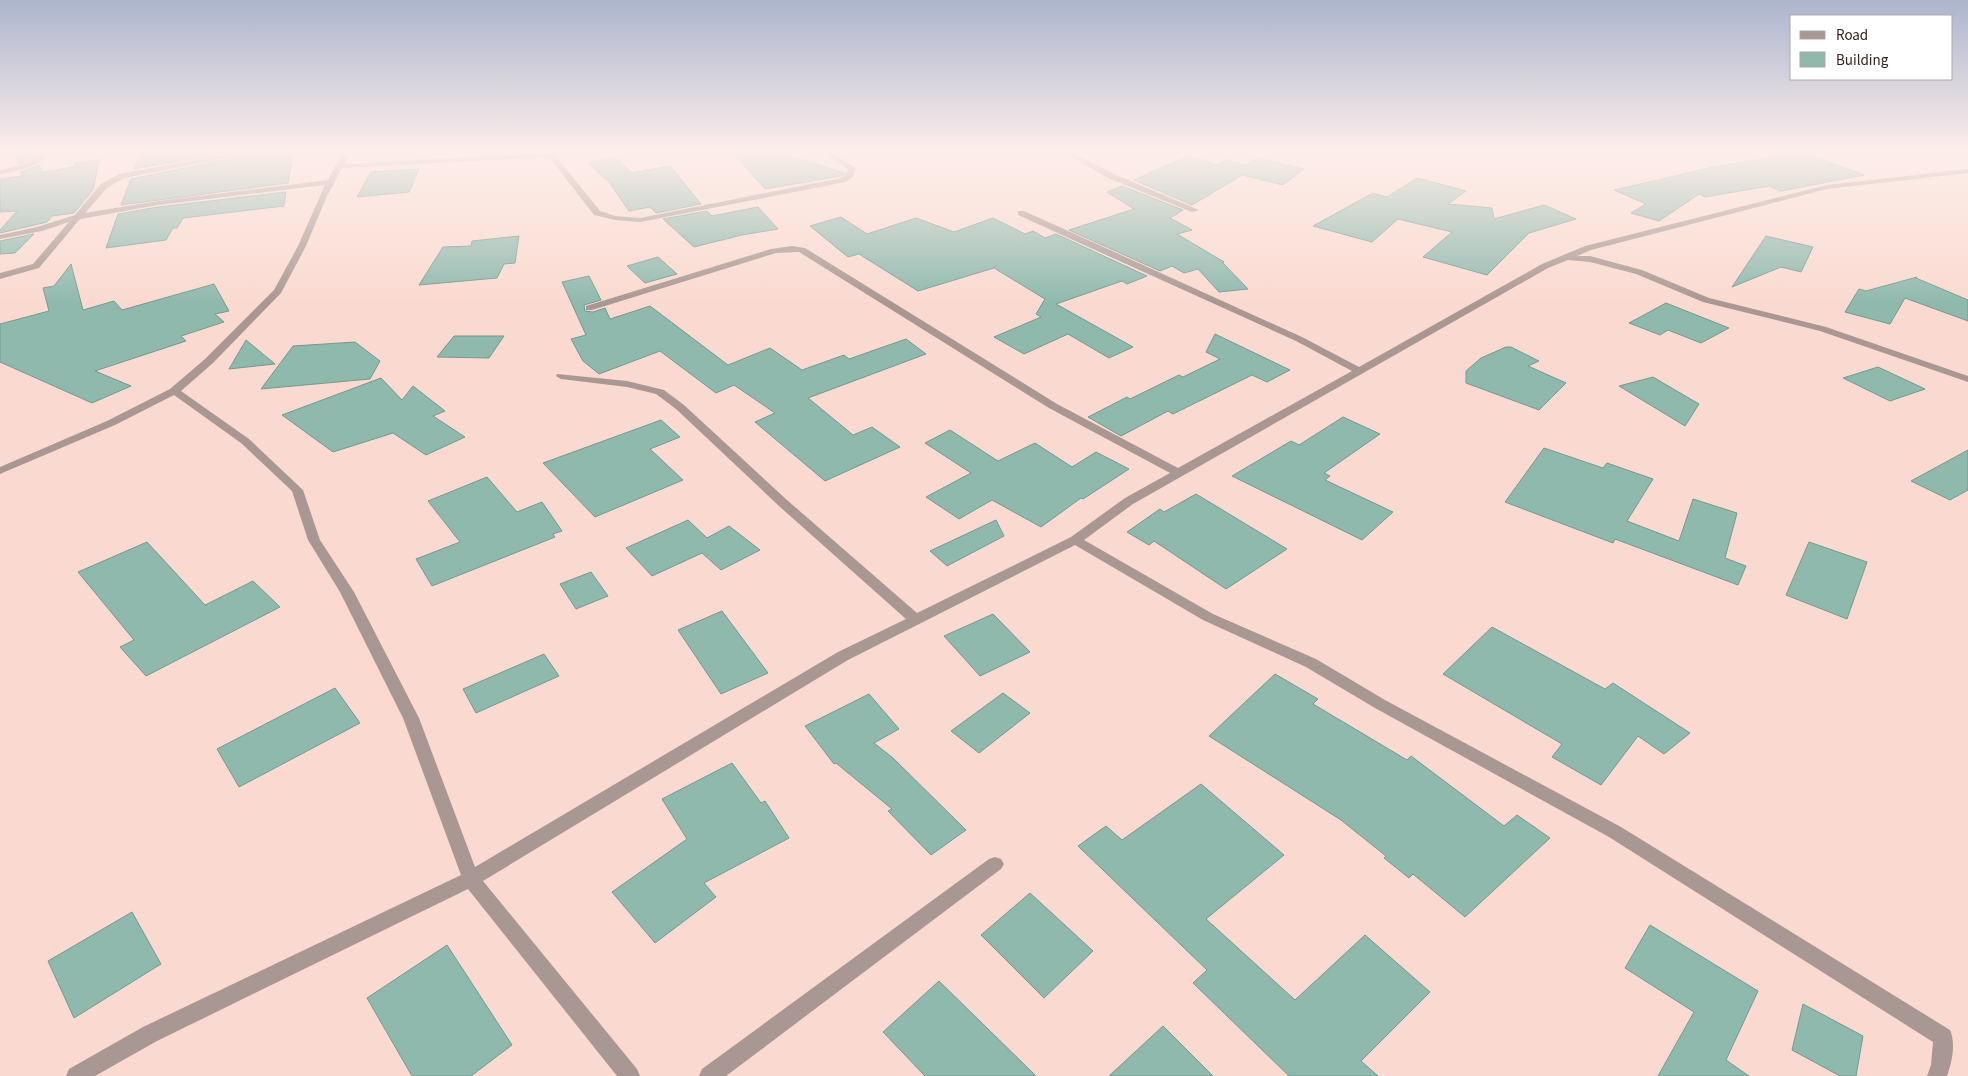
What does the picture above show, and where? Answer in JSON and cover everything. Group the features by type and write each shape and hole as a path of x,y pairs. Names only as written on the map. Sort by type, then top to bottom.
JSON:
{"street":[{"path":"0,276 36,266 89,203"},
{"path":"0,237 39,229 77,217 157,203"},
{"path":"0,471 111,423 174,391 210,362 278,291 290,272 320,203"},
{"path":"589,203 597,213 615,218 640,220 727,203"},
{"path":"1179,203 1196,210"},
{"path":"76,1076 150,1034 471,879 843,656 1074,540 1129,501 1545,266 1568,258 1588,248 1629,236 1764,203"},
{"path":"1021,214 1299,339 1359,371"},
{"path":"589,308 774,251 792,248 807,250 818,260 1053,406 1178,474"},
{"path":"1568,258 1590,259 1639,272 1706,300 1823,329 1968,379"},
{"path":"561,376 627,384 660,392 680,407 783,503 916,620"},
{"path":"174,391 245,440 297,490 314,540 347,592 411,718 471,879 630,1076"},
{"path":"1074,540 1208,617 1311,663 1380,704 1615,832 1943,1038 1942,1065 1937,1076"},
{"path":"709,1076 994,864"}],"building":[{"path":"0,203 82,203 74,213 52,216 47,222 0,233 0,230 17,211 0,212"},
{"path":"190,203 284,203 284,206 183,218 177,228 173,228 166,240 106,248 118,214"},
{"path":"624,203 701,204 656,213 650,207 629,211"},
{"path":"1125,203 1166,203 1183,210 1170,218 1192,230 1177,234 1224,262 1222,262 1248,289 1219,292 1198,269 1184,273 1172,266 1160,271 1069,230 1134,209"},
{"path":"1354,203 1449,203 1492,208 1494,219 1544,205 1576,219 1529,233 1487,275 1423,257 1452,232 1398,219 1372,242 1313,226"},
{"path":"1644,203 1685,203 1659,221 1631,213 1646,204"},
{"path":"758,207 778,229 742,235 694,247 663,219 707,211 712,216"},
{"path":"841,217 867,234 916,218 954,232 993,218 1025,234 1033,231 1045,238 1056,234 1147,276 1127,284 1122,281 1056,304 1133,347 1109,358 1068,334 1024,354 994,337 1041,317 1036,314 1045,299 994,268 918,291 859,254 848,257 810,226"},
{"path":"34,234 15,253 0,254 0,241"},
{"path":"519,236 515,263 504,264 497,278 419,285 443,247 471,246 472,241"},
{"path":"1766,236 1813,247 1801,272 1781,267 1732,287"},
{"path":"658,257 677,274 645,283 627,266"},
{"path":"71,264 83,310 114,301 122,310 214,284 229,311 215,314 224,322 181,336 186,341 95,371 131,386 92,403 0,362 0,324 49,311 43,288 54,286"},
{"path":"589,276 601,300 584,305 585,311 593,312 605,308 610,319 650,306 728,365 770,348 802,370 844,355 849,359 906,339 926,354 808,398 853,435 872,427 900,447 825,481 755,422 775,413 734,385 716,393 660,351 599,374 583,361 571,339 586,335 562,282"},
{"path":"1917,277 1968,300 1968,321 1905,298 1890,324 1845,312 1859,289 1866,291"},
{"path":"1666,303 1729,328 1701,343 1668,330 1660,335 1629,323"},
{"path":"1215,334 1290,370 1267,382 1252,375 1173,414 1168,411 1121,436 1088,417 1127,397 1130,399 1179,375 1183,377 1220,359 1206,352"},
{"path":"454,336 504,336 489,358 437,357"},
{"path":"246,340 275,364 229,369"},
{"path":"355,342 380,361 370,379 261,389 293,346"},
{"path":"1506,347 1511,347 1539,361 1528,366 1566,383 1539,410 1466,383 1466,371 1481,358"},
{"path":"1878,367 1925,389 1890,401 1843,378"},
{"path":"1653,377 1699,404 1685,426 1619,386"},
{"path":"381,378 402,400 413,386 445,411 433,416 465,437 426,455 393,433 333,452 282,415"},
{"path":"1343,417 1380,434 1324,473 1330,476 1325,480 1393,512 1362,540 1232,476 1291,441 1299,445"},
{"path":"661,420 680,437 650,449 683,480 595,517 543,463"},
{"path":"950,430 998,461 1035,443 1072,467 1096,452 1129,469 1083,499 1081,498 1041,527 992,500 959,519 926,497 971,473 925,443"},
{"path":"1544,448 1603,468 1607,463 1653,479 1627,521 1679,541 1693,499 1737,513 1725,558 1746,566 1738,585 1615,539 1613,543 1505,502"},
{"path":"1968,450 1968,490 1950,500 1911,481"},
{"path":"487,477 517,512 542,502 562,531 553,534 555,537 432,586 416,559 460,542 428,501"},
{"path":"1196,494 1287,549 1226,589 1154,541 1149,545 1127,532 1160,509 1164,512"},
{"path":"688,520 707,538 729,526 760,550 721,570 702,553 652,576 626,548"},
{"path":"996,520 1004,536 947,566 930,551"},
{"path":"147,542 205,605 253,581 280,607 146,676 120,647 134,640 78,572"},
{"path":"1809,542 1867,562 1847,619 1786,595"},
{"path":"591,572 608,596 576,609 560,584"},
{"path":"722,611 768,673 721,694 678,630"},
{"path":"993,614 1030,652 980,676 944,636"},
{"path":"1492,627 1605,689 1613,683 1690,733 1664,754 1638,736 1601,785 1552,757 1562,744 1443,674"},
{"path":"544,654 559,676 476,713 463,689"},
{"path":"1275,674 1318,699 1313,704 1407,760 1411,756 1504,826 1517,815 1550,838 1465,917 1413,874 1409,878 1384,858 1386,856 1341,820 1209,736"},
{"path":"335,688 360,723 239,787 217,749"},
{"path":"1003,693 1030,713 979,753 951,731"},
{"path":"869,694 899,729 874,743 893,758 966,830 931,855 888,811 892,809 836,763 834,764 805,726"},
{"path":"732,763 761,803 765,801 789,838 704,883 716,897 655,943 612,892 687,839 662,799"},
{"path":"1201,784 1284,855 1206,919 1295,1000 1365,935 1430,992 1361,1061 1378,1076 1289,1076 1193,983 1207,970 1078,846 1106,826 1122,840"},
{"path":"1030,893 1093,951 1044,998 981,935"},
{"path":"132,912 161,964 74,1018 48,961"},
{"path":"1650,925 1758,991 1726,1060 1749,1076 1658,1076 1694,1012 1625,968"},
{"path":"447,945 512,1045 471,1076 412,1076 367,998"},
{"path":"939,981 1036,1076 925,1076 883,1032"},
{"path":"1803,1004 1863,1036 1856,1076 1840,1076 1792,1050"},
{"path":"1163,1026 1213,1076 1109,1076"}]}
